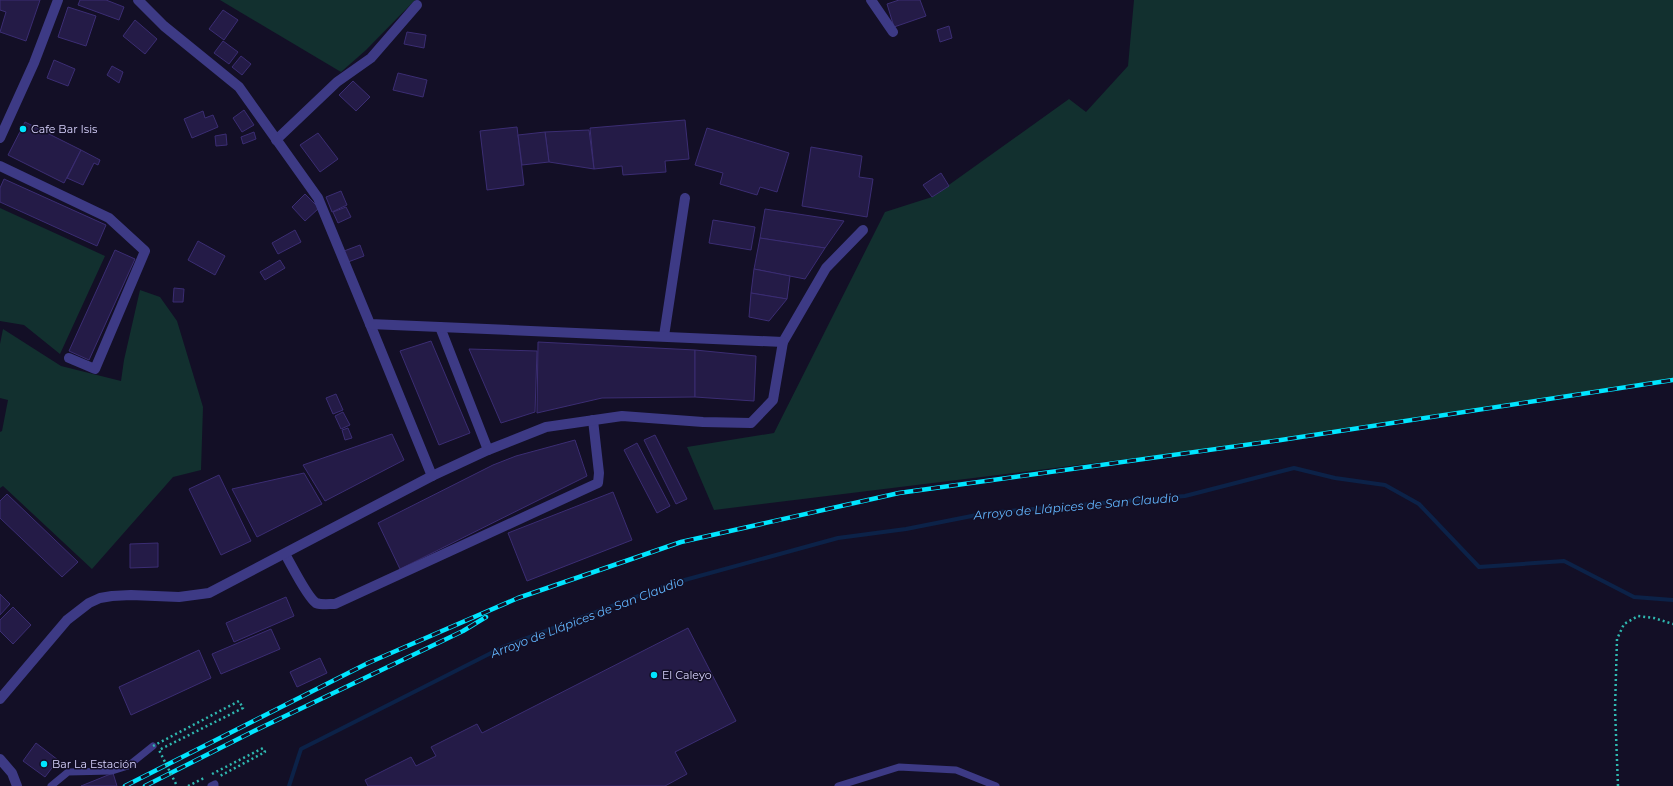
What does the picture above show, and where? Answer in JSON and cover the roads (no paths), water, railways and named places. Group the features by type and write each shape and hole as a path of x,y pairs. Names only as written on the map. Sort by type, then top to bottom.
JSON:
{"street":[{"path":"0,138 34,63 58,0"},
{"path":"138,0 164,26 239,87 318,198 432,476"},
{"path":"871,0 893,32"},
{"path":"276,140 336,82 371,58 417,5"},
{"path":"0,166 109,218 145,251 95,369 69,358"},
{"path":"664,336 685,198"},
{"path":"0,699 67,620 89,603 100,598 112,596 131,595 179,597 209,593 432,476 488,450 546,428 622,416 703,422 751,423 773,400 784,342 826,268 863,230"},
{"path":"370,324 784,342"},
{"path":"440,327 488,450"},
{"path":"284,554 308,594 316,602 335,604 598,483 599,473 593,420"},
{"path":"0,760 12,773 17,786"}],"lane":[{"path":"51,786 68,772 112,771 128,766 153,746"},
{"path":"838,786 899,767 956,770 996,786"}],"waterway":[{"name":"Arroyo de Llápices de San Claudio","path":"289,786 301,749 503,647 670,584 838,538 906,529 987,513 1185,496 1294,468 1335,478 1385,485 1419,504 1479,567 1564,561 1634,597 1673,600"}],"railway":[{"path":"125,786 368,663 518,598 681,542 899,493 1281,440 1673,380"},
{"path":"145,786 252,732 463,631 486,617"}],"place":[{"name":"Cafe Bar Isis","path":"23,129"},
{"name":"El Caleyo","path":"654,675"},
{"name":"Bar La Estación","path":"44,764"}]}
